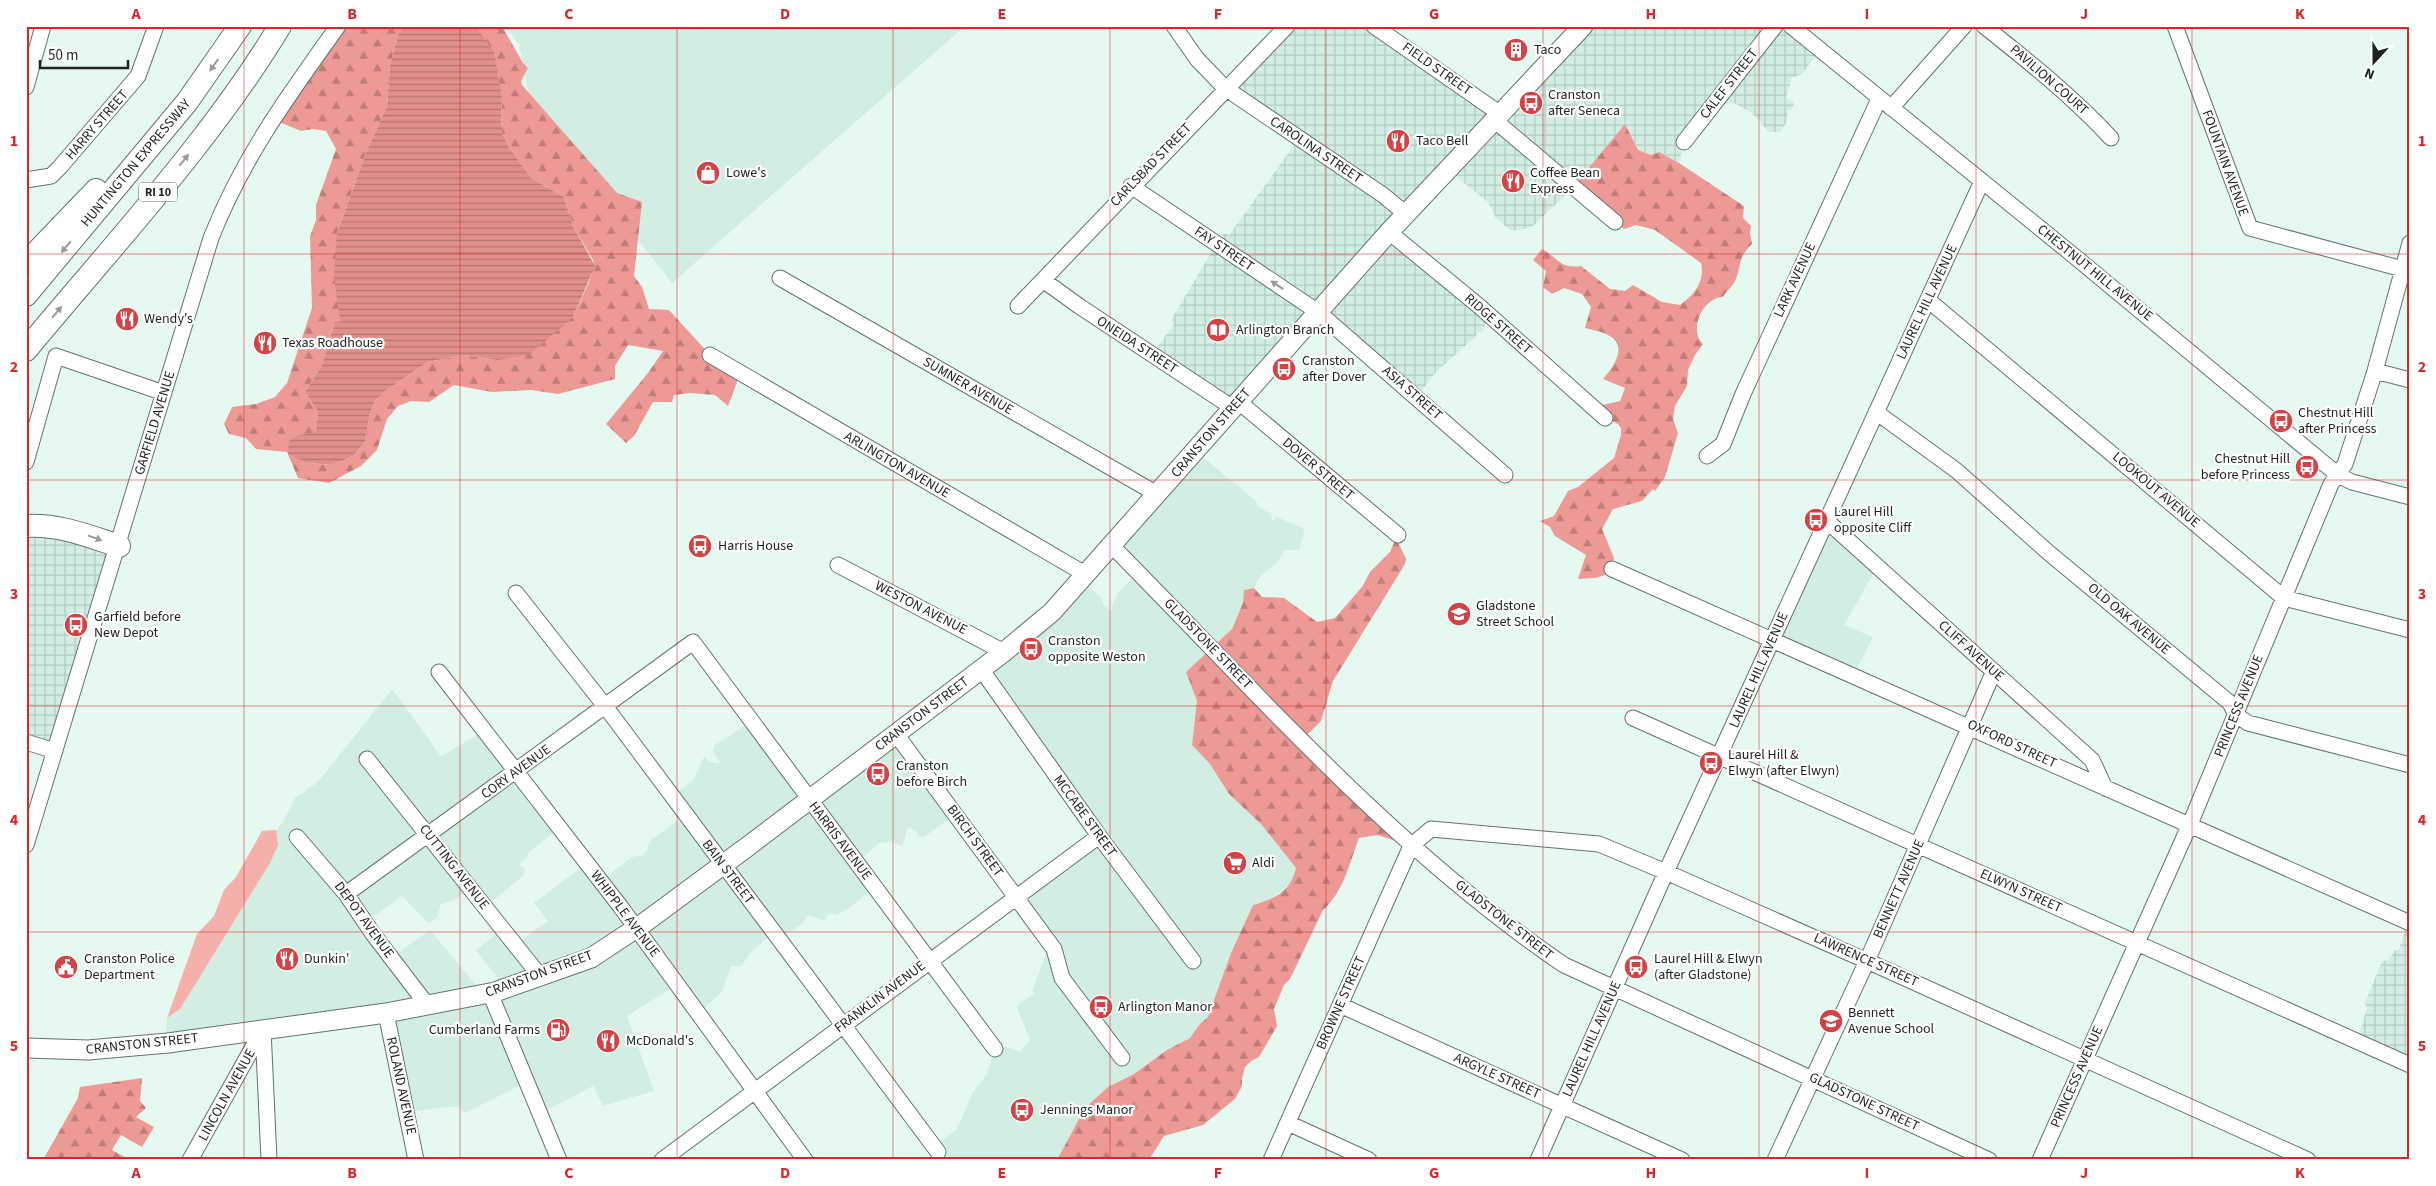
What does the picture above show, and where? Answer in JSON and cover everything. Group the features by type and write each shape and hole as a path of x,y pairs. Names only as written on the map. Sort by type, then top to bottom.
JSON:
{"highway":[{"name":"HUNTINGTON EXPRESSWAY","path":"26,295 187,102 240,26"},
{"name":"RI 10","path":"26,350 200,140 251,71 280,26"},
{"path":"26,263 112,174 187,102"},
{"path":"26,526 50,526 71,530 119,546"}],"main road":[{"name":"CRANSTON STREET","path":"26,1048 60,1051 88,1050 168,1042 386,1013 490,993 591,958 636,928 722,865 1004,652 1052,612 1389,232 1496,116 1583,26"}],"street":[{"path":"26,87 43,26"},
{"name":"HARRY STREET","path":"30,180 51,176 138,76 156,26"},
{"name":"GARFIELD AVENUE","path":"26,845 119,546 204,258 228,196 248,159 272,120 338,26"},
{"path":"1174,26 1197,58 1225,88"},
{"name":"CARLSBAD STREET","path":"1018,306 1225,88 1287,26"},
{"name":"FIELD STREET","path":"1374,26 1496,116 1615,222"},
{"name":"CALEF STREET","path":"1684,142 1775,26"},
{"name":"CHESTNUT HILL AVENUE","path":"1790,26 1982,181 2338,475 2352,482 2410,497"},
{"name":"LARK AVENUE","path":"1707,456 1723,444 1743,394 1885,103 1964,26"},
{"name":"PAVILION COURT","path":"1984,26 2044,74 2089,114 2111,138"},
{"name":"FOUNTAIN AVENUE","path":"2175,26 2250,228 2406,270"},
{"name":"CAROLINA STREET","path":"1225,88 1383,194 1406,214"},
{"name":"LAUREL HILL AVENUE","path":"1538,1160 1666,872 1982,181"},
{"name":"FAY STREET","path":"1131,186 1318,312"},
{"name":"RIDGE STREET","path":"1389,232 1479,306 1605,418"},
{"name":"PRINCESS AVENUE","path":"2040,1160 2190,824 2331,484 2345,464 2406,270 2410,243"},
{"name":"SUMNER AVENUE","path":"780,278 1157,494"},
{"name":"ONEIDA STREET","path":"1043,280 1079,306 1236,405"},
{"name":"LOOKOUT AVENUE","path":"1928,300 2284,598 2410,630"},
{"name":"ASIA STREET","path":"1318,312 1505,476"},
{"name":"ARLINGTON AVENUE","path":"710,355 1085,574"},
{"path":"26,462 56,356 164,393"},
{"path":"2375,371 2410,380"},
{"name":"DOVER STREET","path":"1236,405 1398,535"},
{"name":"OLD OAK AVENUE","path":"1876,412 1957,470 2049,553 2230,703 2236,715 2248,723 2410,765"},
{"name":"CLIFF AVENUE","path":"1827,521 2092,760 2105,788"},
{"name":"GLADSTONE STREET","path":"1112,546 1285,724 1411,846 1518,934 1564,965 1812,1077 1989,1160"},
{"name":"WESTON AVENUE","path":"838,565 1004,652"},
{"name":"OXFORD STREET","path":"1612,569 1971,726 2105,788 2410,922"},
{"name":"BAIN STREET","path":"516,593 605,706 938,1152"},
{"name":"HARRIS AVENUE","path":"684,648 693,642 808,800 930,959 995,1049"},
{"name":"CORY AVENUE","path":"346,894 518,771 684,648"},
{"name":"MCCABE STREET","path":"981,669 1099,836 1193,961"},
{"name":"BENNETT AVENUE","path":"1775,1160 1867,961 1994,671"},
{"name":"WHIPPLE AVENUE","path":"439,672 518,771 636,928 805,1160"},
{"name":"ELWYN STREET","path":"1632,718 2410,1065"},
{"name":"BIRCH STREET","path":"896,734 1054,949 1062,978 1122,1058"},
{"path":"26,742 55,751"},
{"name":"CUTTING AVENUE","path":"368,759 540,976"},
{"name":"LAWRENCE STREET","path":"1411,846 1431,829 1599,844 1867,961 2308,1160"},
{"name":"FRANKLIN AVENUE","path":"662,1160 930,959 1099,836"},
{"name":"DEPOT AVENUE","path":"297,837 346,894 373,934 428,1006"},
{"name":"BROWNE STREET","path":"1271,1160 1411,846"},
{"path":"490,993 559,1160"},
{"name":"ARGYLE STREET","path":"1340,1004 1682,1160"},
{"name":"ROLAND AVENUE","path":"386,1013 416,1160"},
{"path":"263,1030 269,1160"},
{"name":"LINCOLN AVENUE","path":"190,1160 263,1030"},
{"path":"1288,1123 1369,1160"}],"shaded area":[{"path":"404,26 471,26 477,29 494,51 502,99 501,130 509,147 531,178 564,197 573,226 595,266 573,317 530,354 497,360 463,355 428,362 384,392 375,401 370,413 365,442 353,456 332,465 308,463 288,454 289,441 299,435 316,432 318,412 305,392 321,367 335,322 340,322 334,277 337,233 367,150 387,106 390,65 399,32"},
{"path":"504,26 965,26 672,283 531,106 519,44"},
{"path":"1281,26 1385,26 1502,107 1582,26 1788,26 1818,52 1802,74 1792,78 1786,97 1794,103 1791,111 1788,110 1786,123 1780,132 1769,132 1752,113 1734,103 1708,107 1686,132 1679,163 1659,152 1651,155 1638,150 1625,125 1575,186 1532,227 1511,231 1496,218 1488,202 1449,171 1391,231 1488,316 1482,333 1476,331 1478,333 1474,338 1435,373 1417,397 1321,316 1223,408 1150,357 1174,324 1171,320 1217,243 1222,242 1223,233 1229,235 1300,137 1224,84"},
{"path":"1198,453 1256,501 1259,507 1271,514 1272,521 1277,517 1305,529 1299,550 1284,550 1278,562 1260,577 1254,588 1244,590 1243,603 1232,629 1186,672 1197,701 1192,745 1210,764 1229,794 1261,824 1296,868 1293,882 1269,900 1253,905 1231,953 1209,1017 1199,1025 1190,1038 1167,1050 1134,1074 1108,1087 1085,1108 1057,1160 945,1160 935,1149 935,1145 957,1129 973,1092 987,1074 994,1051 991,1043 1020,1051 1030,1040 1017,1008 1020,1003 1034,994 1033,989 1049,945 1015,899 1098,831 980,672 1082,581 1102,598 1104,606 1113,611 1112,606 1118,593 1136,574 1114,551"},
{"path":"26,521 112,549 55,744 26,736"},
{"path":"1827,524 1878,566 1844,625 1873,637 1855,673 1785,642 1778,629"},
{"path":"392,689 441,756 487,729 560,827 527,854 530,859 527,857 518,864 525,869 523,876 489,904 470,888 454,900 441,904 437,918 428,923 402,896 365,923 391,958 430,930 485,996 506,989 476,950 504,928 516,943 548,921 534,903 586,864 601,881 632,857 644,855 651,840 683,817 672,797 693,780 704,757 710,762 720,763 713,751 714,746 750,722 806,799 892,736 953,816 924,837 919,837 917,832 908,827 902,846 891,842 879,843 858,862 873,889 837,915 829,913 825,921 807,915 803,923 780,938 771,935 752,951 741,967 731,966 722,992 700,1012 677,985 627,1016 654,1091 603,1106 593,1086 541,1113 525,1083 465,1113 458,1106 406,1112 386,1015 165,1042 167,1018 180,1009 270,863 277,845 276,830 283,822 295,798 318,782"},
{"path":"276,830 278,845 270,863 180,1009 167,1018 197,934 214,916 224,890 236,877 262,831"},
{"path":"2408,923 2410,924 2410,1066 2357,1040 2367,1009 2365,1003 2382,961 2389,960 2394,951 2399,949"}],"green space":[{"path":"333,26 404,26 399,32 390,65 387,106 367,150 337,233 340,323 335,322 321,367 305,392 318,412 316,433 299,435 308,463 332,465 353,456 365,442 370,413 375,401 384,392 428,362 463,355 497,360 573,317 589,282 594,266 593,260 573,226 564,197 531,178 509,147 501,130 502,99 477,29 471,26 503,28 523,63 528,68 521,81 522,85 617,193 642,202 634,276 642,287 649,309 669,310 712,357 740,374 728,406 715,395 690,393 674,395 672,402 653,402 634,436 626,443 606,424 648,373 663,351 628,345 615,366 615,379 558,394 531,390 492,392 454,385 429,402 411,401 398,406 387,419 377,450 361,466 329,483 298,478 287,452 256,449 246,438 229,434 224,424 232,407 256,404 275,397 287,383 312,308 310,236 316,220 316,205 336,149 326,131 313,129 301,131 279,122"},
{"path":"1625,124 1638,150 1651,155 1659,152 1744,206 1743,218 1751,226 1752,244 1742,258 1733,285 1723,297 1709,302 1697,323 1699,338 1703,344 1688,370 1687,386 1675,406 1673,419 1678,433 1665,477 1655,491 1653,489 1642,501 1613,509 1602,529 1614,558 1609,574 1595,578 1578,579 1586,555 1555,536 1550,527 1540,521 1554,516 1568,491 1578,487 1614,458 1621,435 1621,428 1618,424 1596,413 1598,406 1620,401 1625,388 1603,379 1617,357 1617,343 1608,335 1585,328 1591,307 1582,294 1564,288 1552,294 1543,287 1546,271 1533,260 1542,249 1563,264 1581,266 1610,289 1625,291 1633,285 1662,302 1680,305 1698,287 1702,276 1701,263 1655,230 1636,225 1624,229 1574,186"},
{"path":"1396,538 1406,559 1405,564 1333,681 1321,721 1302,740 1406,844 1377,835 1359,838 1341,886 1323,910 1290,979 1284,985 1274,1009 1277,1026 1259,1057 1245,1067 1242,1086 1235,1099 1203,1125 1164,1136 1149,1160 1057,1160 1085,1108 1108,1087 1134,1074 1167,1050 1190,1038 1199,1025 1208,1017 1231,953 1253,905 1269,900 1281,893 1290,883 1296,868 1261,824 1229,794 1210,764 1192,745 1197,701 1186,672 1232,629 1243,603 1244,590 1254,588 1262,597 1284,598 1317,622 1335,618 1362,587 1370,572 1390,552"},
{"path":"142,1078 140,1101 146,1108 136,1117 154,1127 142,1147 121,1135 112,1150 130,1160 108,1158 107,1160 43,1160 78,1098 80,1087"}],"place":[{"name":"Taco","path":"1516,50"},
{"name":"Cranston after Seneca","path":"1531,103"},
{"name":"Taco Bell","path":"1398,141"},
{"name":"Lowe's","path":"708,173"},
{"name":"Coffee Bean Express","path":"1513,181"},
{"name":"Wendy's","path":"127,319"},
{"name":"Arlington Branch","path":"1218,330"},
{"name":"Texas Roadhouse","path":"265,343"},
{"name":"Cranston after Dover","path":"1284,369"},
{"name":"Chestnut Hill after Princess","path":"2281,421"},
{"name":"Chestnut Hill before Princess","path":"2307,467"},
{"name":"Laurel Hill opposite Cliff","path":"1816,520"},
{"name":"Harris House","path":"700,546"},
{"name":"Gladstone Street School","path":"1459,614"},
{"name":"Garfield before New Depot","path":"76,625"},
{"name":"Cranston opposite Weston","path":"1031,649"},
{"name":"Laurel Hill & Elwyn (after Elwyn)","path":"1711,763"},
{"name":"Cranston before Birch","path":"878,774"},
{"name":"Aldi","path":"1235,863"},
{"name":"Dunkin'","path":"287,959"},
{"name":"Cranston Police Department","path":"66,967"},
{"name":"Laurel Hill & Elwyn (after Gladstone)","path":"1636,967"},
{"name":"Arlington Manor","path":"1101,1007"},
{"name":"Bennett Avenue School","path":"1831,1021"},
{"name":"Cumberland Farms","path":"558,1030"},
{"name":"McDonald's","path":"608,1041"},
{"name":"Jennings Manor","path":"1022,1110"}]}
